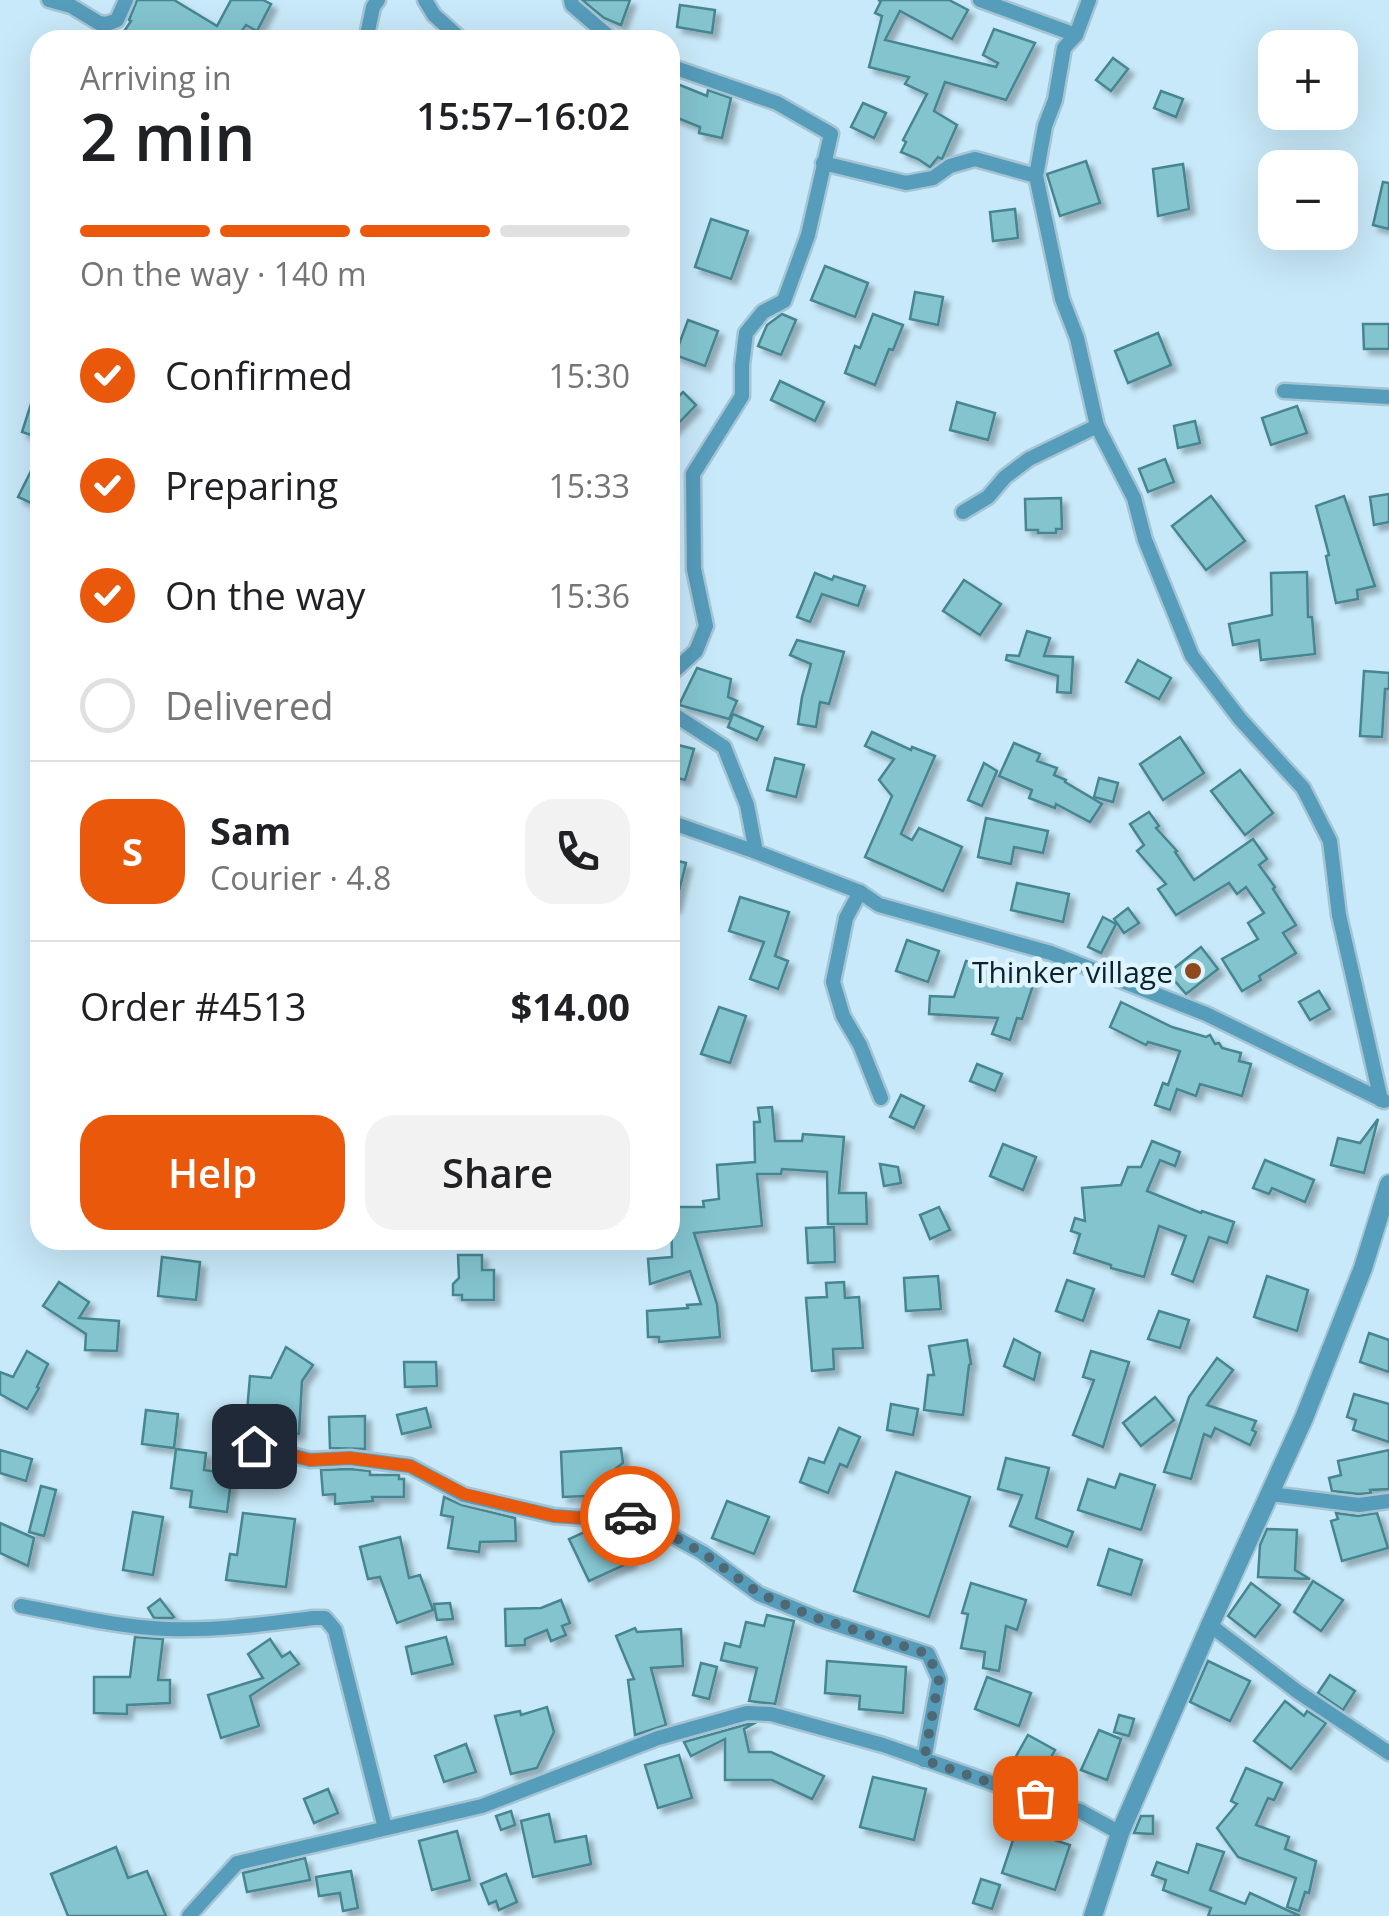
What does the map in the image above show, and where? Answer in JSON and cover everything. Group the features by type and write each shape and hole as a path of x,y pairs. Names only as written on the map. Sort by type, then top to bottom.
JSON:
{"street":[{"path":"49,0 71,6 106,24 117,20 126,0"},
{"path":"426,0 434,15 451,30"},
{"path":"571,0 602,30"},
{"path":"980,0 1076,34"},
{"path":"1089,0 1076,34 1064,48 1036,176 1062,299 1077,338 1097,426 1134,498 1146,540 1192,656 1240,719 1303,788 1330,841 1339,915 1385,1102"},
{"path":"367,30 371,2"},
{"path":"680,69 776,103 831,134 808,235 784,301 763,312 746,333 742,396 693,474 694,569 706,626 696,651 680,666"},
{"path":"823,163 906,183 933,178 950,166 975,159 1036,176"},
{"path":"1284,392 1389,397"},
{"path":"963,512 988,497 1005,477 1029,459 1097,426"},
{"path":"680,719 724,748 747,804 756,852"},
{"path":"680,825 860,892 880,905 1051,953 1189,1008 1385,1102"},
{"path":"860,892 846,918 833,982 843,1016 860,1045 881,1098"},
{"path":"1093,1916 1120,1832 1304,1418 1363,1268 1389,1184"},
{"path":"254,1446 310,1460 350,1458 410,1466 464,1494 554,1516 638,1517 703,1553 760,1594 817,1618 928,1654 939,1679 924,1760"},
{"path":"1270,1494 1359,1505 1389,1502"},
{"path":"21,1606 165,1629 234,1628 324,1618 335,1630 385,1828"},
{"path":"1210,1625 1298,1692 1389,1753"},
{"path":"189,1916 237,1864 482,1806 658,1738 748,1713 812,1724 1080,1811 1120,1832"}],"building":[{"path":"137,0 174,0 217,26 231,0 263,0 271,4 258,30 246,25 242,30 125,30"},
{"path":"582,0 630,0 621,25 604,18"},
{"path":"878,0 949,0 968,10 952,39 900,11 885,40 996,67 998,63 983,55 994,29 1035,43 1006,100 945,82 934,111 957,125 942,159 938,157 930,167 901,152 906,142 903,140 927,94 905,84 909,77 869,67 882,16 875,13 881,1"},
{"path":"680,5 715,10 712,33 677,27"},
{"path":"1113,58 1128,69 1111,91 1096,80"},
{"path":"680,85 707,96 708,90 731,98 722,138 699,133 700,127 680,119"},
{"path":"1161,91 1183,99 1176,117 1154,108"},
{"path":"863,103 886,113 874,138 851,127"},
{"path":"1086,161 1100,203 1060,216 1047,174"},
{"path":"1183,164 1189,209 1158,216 1153,169"},
{"path":"1383,182 1389,183 1389,229 1373,225"},
{"path":"1015,209 1018,238 993,241 990,212"},
{"path":"711,219 748,231 731,279 695,267"},
{"path":"825,266 868,283 855,317 811,300"},
{"path":"915,292 943,297 938,325 910,319"},
{"path":"782,314 796,320 781,355 758,346 767,325"},
{"path":"873,314 903,325 875,385 845,373"},
{"path":"688,320 718,331 705,366 680,357 680,342"},
{"path":"1363,324 1389,324 1389,349 1364,349"},
{"path":"1158,333 1171,365 1128,383 1115,351"},
{"path":"780,381 824,402 815,421 771,400"},
{"path":"683,392 696,405 680,422"},
{"path":"957,402 995,413 988,440 950,430"},
{"path":"1297,406 1307,433 1271,445 1262,418"},
{"path":"30,407 30,435 22,432"},
{"path":"1195,421 1200,443 1178,448 1174,426"},
{"path":"1165,459 1174,482 1148,492 1139,469"},
{"path":"30,473 30,502 18,497"},
{"path":"1389,494 1389,522 1374,525 1370,497"},
{"path":"1211,496 1245,541 1206,570 1172,526"},
{"path":"1344,496 1375,586 1357,590 1358,599 1336,603 1316,506"},
{"path":"1061,498 1062,529 1056,529 1056,533 1026,530 1025,499"},
{"path":"1307,572 1308,617 1312,617 1315,654 1261,660 1259,640 1233,645 1229,624 1272,615 1271,573"},
{"path":"815,573 865,586 858,606 822,594 810,622 797,617"},
{"path":"964,580 1001,604 980,635 943,611"},
{"path":"1027,631 1050,638 1044,656 1073,657 1071,693 1057,692 1058,676 1006,660 1007,655 1019,656"},
{"path":"797,640 844,652 829,704 820,702 816,727 798,724 811,664 790,655"},
{"path":"1138,660 1171,678 1159,699 1126,682"},
{"path":"697,668 731,679 728,697 737,701 729,719 680,703"},
{"path":"1364,671 1389,673 1382,737 1360,736"},
{"path":"733,714 763,727 757,740 728,727"},
{"path":"872,732 935,756 901,834 912,840 919,828 962,847 943,891 865,857 892,796 879,780 894,759 865,746"},
{"path":"1180,737 1204,773 1163,800 1140,764"},
{"path":"1014,743 1040,754 1037,761 1057,768 1054,775 1102,804 1090,822 1056,804 1055,808 1029,798 1032,790 999,776"},
{"path":"680,746 694,749 685,780 680,779"},
{"path":"775,758 804,765 796,797 767,790"},
{"path":"984,763 997,771 982,806 968,800"},
{"path":"1240,770 1273,813 1245,835 1211,791"},
{"path":"1099,778 1118,783 1113,802 1094,797"},
{"path":"1149,812 1194,880 1253,839 1267,859 1259,865 1296,925 1283,933 1296,953 1242,991 1222,959 1258,939 1248,923 1264,913 1246,887 1237,894 1229,883 1176,915 1158,889 1166,884 1137,851 1144,845 1130,824"},
{"path":"986,818 1048,831 1043,853 1014,847 1011,864 978,857"},
{"path":"680,862 686,863 680,887"},
{"path":"1017,883 1069,894 1063,922 1011,910"},
{"path":"740,897 789,912 775,956 788,961 778,989 750,979 764,942 729,931"},
{"path":"1128,908 1139,923 1124,933 1114,919"},
{"path":"1103,917 1116,924 1101,953 1088,947"},
{"path":"907,940 939,951 928,982 896,971"},
{"name":"Thinker village","path":"1201,947 1218,969 1186,994 1168,973"},
{"path":"966,961 1034,982 1022,1019 1017,1018 1010,1040 992,1034 998,1018 929,1014 930,996 954,997"},
{"path":"1319,991 1330,1009 1310,1020 1299,1002"},
{"path":"1121,1002 1172,1027 1210,1035 1215,1044 1241,1053 1239,1061 1251,1064 1242,1096 1200,1084 1196,1096 1177,1089 1170,1110 1155,1105 1163,1083 1168,1085 1180,1051 1148,1042 1146,1045 1110,1027"},
{"path":"719,1007 746,1016 730,1063 701,1054"},
{"path":"977,1064 1002,1074 995,1091 970,1081"},
{"path":"901,1095 924,1106 914,1128 890,1117"},
{"path":"772,1107 775,1141 802,1141 803,1134 844,1137 839,1193 866,1193 867,1224 828,1224 827,1172 782,1169 781,1174 757,1174 762,1226 694,1233 717,1304 720,1337 659,1342 659,1337 648,1337 647,1311 701,1304 690,1271 650,1284 648,1259 672,1257 672,1250 680,1250 680,1207 704,1207 703,1201 719,1199 717,1165 755,1162 754,1122 760,1122 758,1108"},
{"path":"1378,1119 1364,1173 1331,1165 1338,1138 1360,1143"},
{"path":"1152,1141 1180,1152 1175,1166 1160,1160 1147,1191 1234,1222 1227,1243 1209,1237 1193,1282 1172,1274 1186,1236 1159,1226 1144,1277 1074,1253 1080,1234 1071,1231 1075,1218 1085,1221 1082,1188 1121,1185 1128,1167 1141,1167"},
{"path":"1003,1144 1036,1157 1023,1190 990,1176"},
{"path":"1265,1160 1314,1180 1305,1202 1272,1188 1269,1194 1253,1188"},
{"path":"880,1164 898,1167 901,1183 884,1186"},
{"path":"939,1207 950,1230 930,1239 920,1215"},
{"path":"834,1227 835,1262 808,1263 806,1228"},
{"path":"458,1255 482,1255 482,1270 494,1270 494,1300 462,1300 462,1295 453,1295 453,1284 459,1278"},
{"path":"162,1257 200,1262 196,1300 158,1296"},
{"path":"938,1276 941,1309 906,1311 904,1278"},
{"path":"1267,1276 1308,1290 1297,1331 1254,1317"},
{"path":"1067,1280 1094,1289 1083,1321 1056,1311"},
{"path":"59,1282 89,1302 79,1318 119,1321 117,1351 85,1350 86,1334 43,1306"},
{"path":"844,1282 845,1298 859,1297 863,1348 833,1349 834,1369 812,1371 806,1298 827,1297 826,1283"},
{"path":"1159,1311 1189,1320 1180,1348 1148,1339"},
{"path":"1369,1333 1389,1340 1389,1372 1360,1362"},
{"path":"1014,1339 1040,1353 1034,1380 1004,1366"},
{"path":"967,1340 971,1364 963,1415 924,1410 928,1375 934,1375 929,1346"},
{"path":"286,1347 313,1365 302,1381 299,1434 246,1424 250,1376 271,1378"},
{"path":"27,1351 48,1364 27,1409 0,1394 0,1372 13,1377"},
{"path":"1091,1351 1129,1362 1103,1447 1073,1435 1094,1380 1083,1377"},
{"path":"1217,1358 1233,1370 1207,1405 1256,1421 1250,1445 1215,1428 1211,1437 1204,1434 1191,1479 1164,1472 1189,1397"},
{"path":"404,1362 436,1362 437,1386 405,1387"},
{"path":"1354,1394 1389,1404 1389,1442 1353,1430 1356,1420 1347,1417"},
{"path":"1155,1397 1174,1420 1141,1446 1123,1423"},
{"path":"891,1404 918,1409 913,1435 887,1430"},
{"path":"426,1408 431,1427 402,1434 397,1415"},
{"path":"146,1410 178,1414 174,1448 142,1444"},
{"path":"365,1416 365,1449 330,1448 329,1417"},
{"path":"839,1428 860,1437 847,1467 840,1464 828,1493 800,1482 809,1458 824,1463"},
{"path":"621,1448 623,1463 615,1469 612,1503 586,1507 585,1496 563,1497 561,1452"},
{"path":"176,1449 206,1453 204,1470 232,1474 227,1512 190,1507 192,1491 171,1488"},
{"path":"0,1450 32,1459 26,1481 0,1473"},
{"path":"1389,1450 1389,1489 1359,1494 1332,1491 1329,1478 1341,1475 1338,1461"},
{"path":"1006,1458 1049,1468 1036,1518 1073,1532 1067,1547 1010,1526 1022,1495 998,1489"},
{"path":"321,1470 370,1471 370,1475 399,1475 399,1479 404,1479 404,1497 372,1497 373,1501 335,1504 335,1494 323,1495"},
{"path":"896,1472 970,1497 929,1617 854,1591"},
{"path":"1120,1474 1155,1485 1141,1530 1078,1510 1088,1479 1115,1488"},
{"path":"41,1486 56,1490 44,1536 29,1532"},
{"path":"444,1497 515,1518 516,1541 480,1542 479,1552 448,1548 453,1517 441,1515"},
{"path":"727,1501 769,1517 754,1554 712,1538"},
{"path":"133,1512 163,1517 153,1575 123,1570"},
{"path":"243,1513 295,1519 286,1587 226,1580 230,1554 237,1555"},
{"path":"1336,1513 1377,1513 1388,1548 1342,1561 1331,1521 1338,1519"},
{"path":"0,1523 34,1538 28,1566 0,1553"},
{"path":"614,1525 631,1562 589,1581 569,1539 587,1528"},
{"path":"1267,1529 1297,1530 1295,1570 1310,1579 1258,1577 1260,1545"},
{"path":"400,1537 409,1578 420,1575 433,1610 397,1623 380,1577 368,1579 360,1547"},
{"path":"1109,1549 1142,1560 1131,1595 1098,1585"},
{"path":"1313,1581 1343,1600 1321,1631 1294,1612"},
{"path":"971,1583 1026,1600 1017,1630 1006,1626 999,1671 983,1668 985,1652 961,1648 968,1614 962,1613"},
{"path":"1251,1583 1280,1605 1255,1637 1228,1616"},
{"path":"160,1599 174,1617 154,1618 148,1608"},
{"path":"561,1600 570,1623 562,1626 566,1635 551,1641 547,1630 525,1639 525,1645 506,1646 505,1609 541,1608"},
{"path":"450,1603 453,1619 437,1620 434,1604"},
{"path":"767,1615 794,1621 775,1704 749,1701 757,1668 721,1660 725,1643 740,1647 746,1622 764,1626"},
{"path":"635,1628 637,1632 681,1629 683,1666 651,1668 666,1725 635,1735 628,1680 634,1679 616,1636"},
{"path":"135,1637 163,1639 158,1680 170,1680 170,1703 127,1705 127,1714 94,1713 94,1677 130,1677"},
{"path":"446,1637 453,1664 412,1674 406,1647"},
{"path":"270,1639 282,1657 290,1652 299,1664 250,1696 259,1726 221,1738 208,1695 263,1678 248,1654"},
{"path":"827,1661 906,1667 903,1713 859,1709 860,1696 825,1693"},
{"path":"1208,1661 1250,1681 1230,1721 1190,1702"},
{"path":"701,1663 717,1667 709,1699 693,1695"},
{"path":"1330,1675 1355,1691 1343,1710 1318,1693"},
{"path":"987,1677 1031,1693 1019,1726 975,1709"},
{"path":"1285,1701 1304,1716 1307,1711 1326,1723 1291,1769 1254,1741"},
{"path":"547,1707 554,1732 537,1768 511,1774 495,1716 520,1711 521,1715"},
{"path":"1119,1715 1134,1719 1129,1736 1114,1732"},
{"path":"753,1724 744,1729 749,1752 771,1752 824,1776 812,1799 772,1780 725,1780 725,1739 691,1756 684,1742"},
{"path":"1099,1730 1121,1739 1107,1780 1081,1770"},
{"path":"1028,1735 1055,1750 1037,1782 1010,1767"},
{"path":"466,1744 476,1772 444,1782 435,1756"},
{"path":"679,1755 692,1798 658,1808 645,1765"},
{"path":"1246,1768 1282,1783 1274,1800 1268,1798 1256,1825 1289,1837 1285,1849 1316,1861 1309,1893 1305,1892 1299,1911 1287,1907 1296,1878 1238,1857 1217,1828 1237,1804 1231,1801"},
{"path":"873,1777 926,1789 914,1840 860,1827"},
{"path":"328,1789 338,1813 314,1823 304,1799"},
{"path":"511,1811 515,1825 501,1830 496,1816"},
{"path":"549,1814 555,1842 586,1836 591,1864 533,1877 521,1821"},
{"path":"1141,1816 1153,1816 1153,1834 1134,1833"},
{"path":"1017,1828 1070,1845 1055,1890 1002,1873"},
{"path":"457,1831 470,1880 432,1890 419,1841"},
{"path":"1197,1844 1224,1852 1210,1890 1245,1904 1250,1893 1300,1916 1208,1916 1211,1908 1163,1890 1166,1880 1152,1875 1157,1862 1188,1873"},
{"path":"116,1847 128,1878 147,1871 166,1916 68,1916 51,1874"},
{"path":"305,1858 310,1880 247,1892 243,1873"},
{"path":"351,1871 358,1908 343,1911 340,1893 319,1896 316,1877"},
{"path":"506,1874 517,1902 499,1910 496,1901 489,1904 481,1884"},
{"path":"981,1879 1000,1885 992,1909 973,1903"}],"way so far":[{"path":"630,1516 703,1553 760,1594 817,1618 928,1654 939,1679 924,1760 1035,1798"}],"place":[{"name":"Thinker village","path":"1193,971"}],"route":[{"path":"254,1446 310,1460 350,1458 410,1466 464,1494 554,1516 630,1516"}]}
